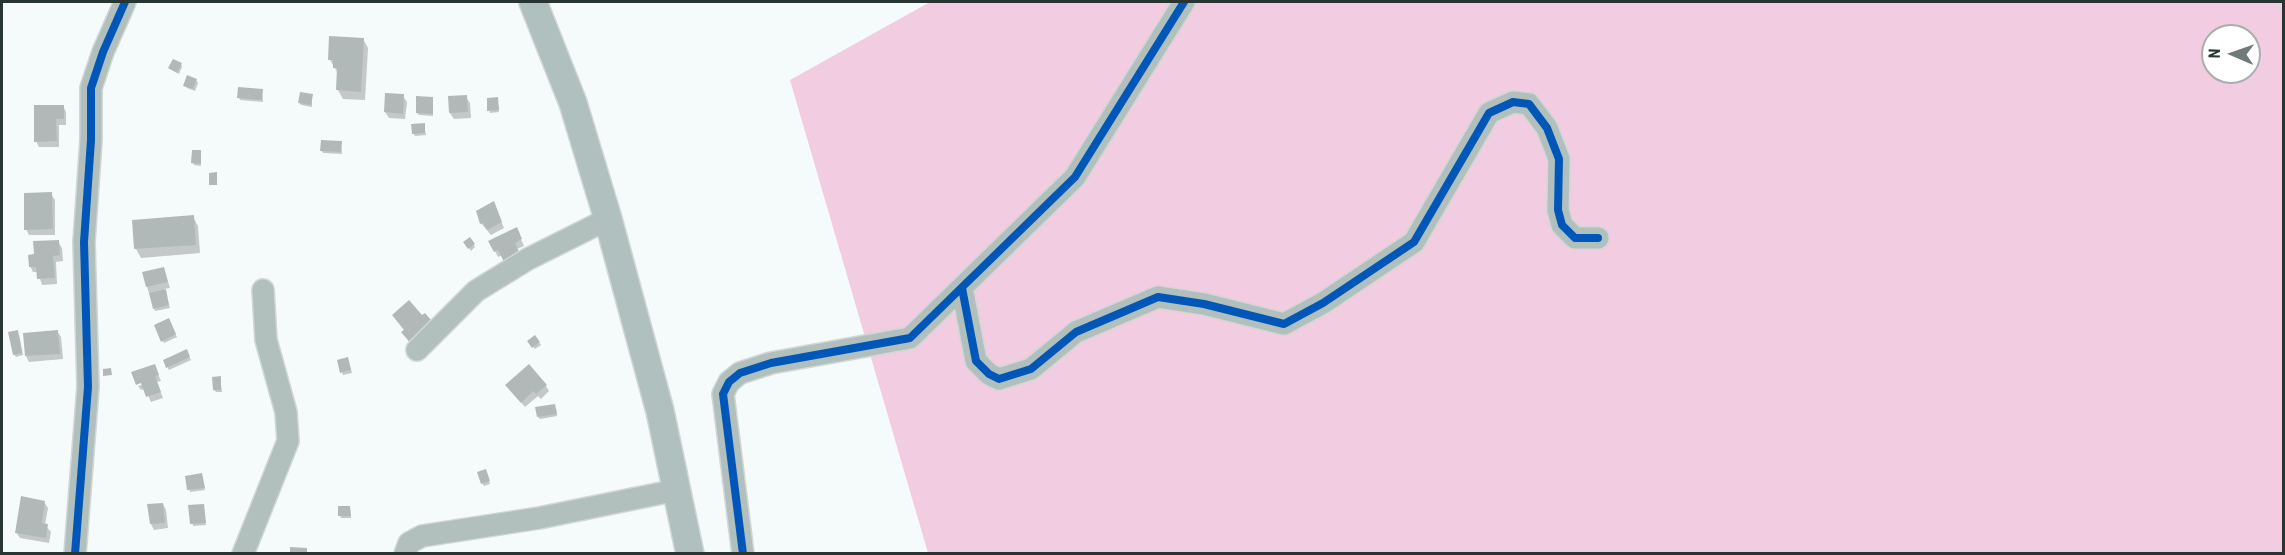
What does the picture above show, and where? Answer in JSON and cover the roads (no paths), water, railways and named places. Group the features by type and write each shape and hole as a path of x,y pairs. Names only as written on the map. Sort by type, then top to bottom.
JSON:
{"main road":[{"path":"533,2 573,103 608,219 660,411 690,554"}],"street":[{"path":"75,554 88,387 84,243 92,88 103,52 125,2"},
{"path":"523,2 533,2"},
{"path":"743,554 723,394 729,382 741,373 771,363 910,338 1076,177 1184,2"},
{"path":"962,288 976,361 989,374 999,379 1031,369 1076,332 1158,297 1204,304 1284,324 1323,303 1413,242 1489,113 1513,102 1529,104 1547,128 1555,148 1559,159 1558,210 1562,225 1575,237 1598,238"},
{"path":"417,350 476,291 528,259 608,219"},
{"path":"243,554 288,441 286,412 266,340 263,290"},
{"path":"405,554 409,543 422,536 539,518 677,489"}]}
